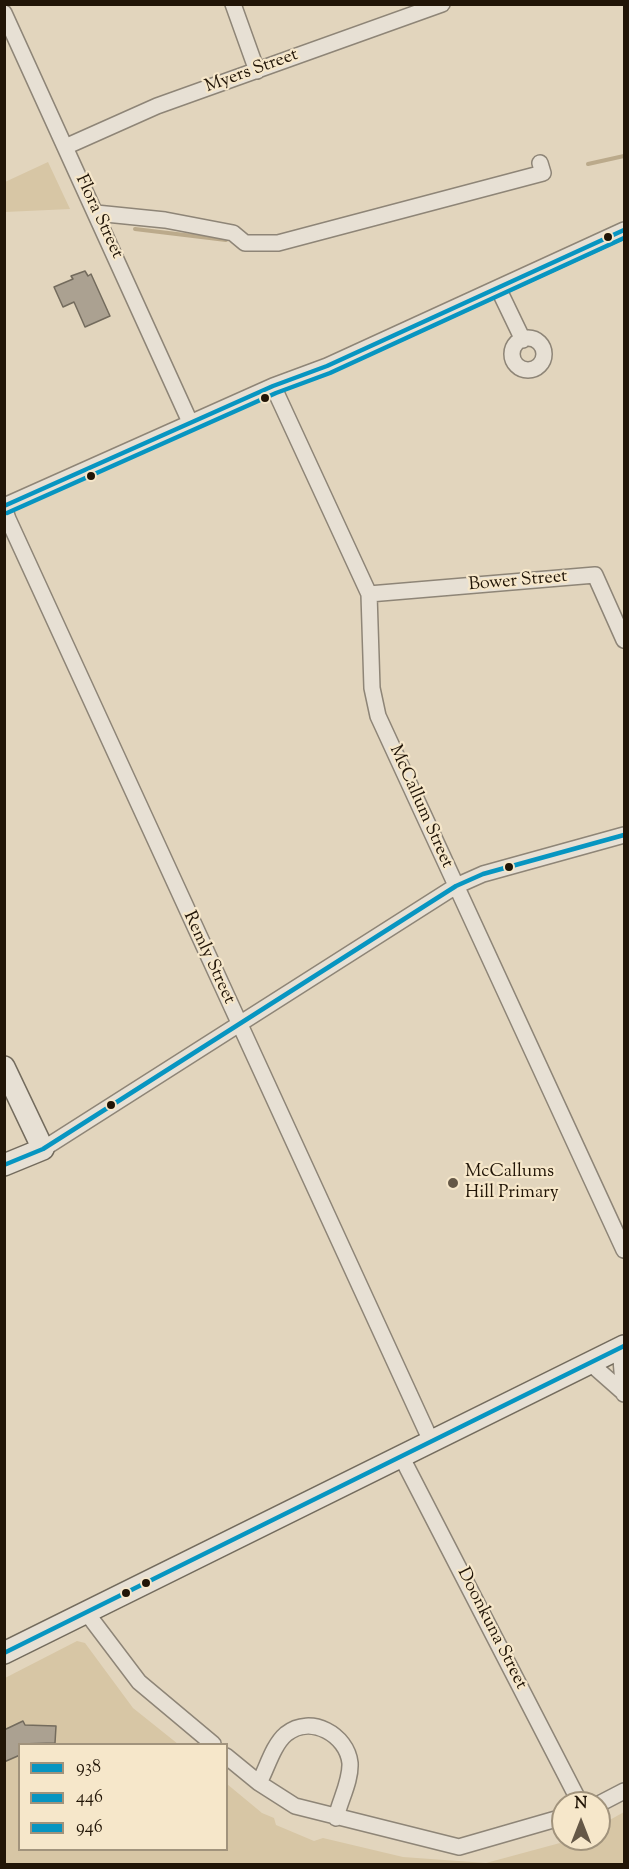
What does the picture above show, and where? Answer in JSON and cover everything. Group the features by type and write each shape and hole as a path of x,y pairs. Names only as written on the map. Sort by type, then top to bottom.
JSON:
{"main road":[{"path":"4,1066 43,1149 4,1165"},
{"path":"4,1653 622,1347"}],"street":[{"path":"233,4 257,70"},
{"name":"Myers Street","path":"65,147 157,106 442,4"},
{"name":"Flora Street","path":"4,13 190,422"},
{"path":"96,213 165,220 233,233 245,243 278,243 543,173 540,163"},
{"path":"4,507 190,422 273,386 327,366 624,230"},
{"path":"498,288 523,340"},
{"name":"McCallum Street","path":"273,386 369,594 372,688 376,708 624,1250"},
{"name":"Remly Street","path":"4,507 238,1024 431,1441"},
{"name":"Bower Street","path":"369,594 595,575 624,640"},
{"path":"43,1149 456,886 483,874 624,835"},
{"path":"590,1363 624,1394 622,1347"},
{"name":"Doonkuna Street","path":"401,1456 574,1791"},
{"path":"86,1612 139,1682 212,1743"},
{"path":"259,1783 279,1742 285,1735 291,1731 309,1727 329,1731 342,1742 350,1762 348,1778 336,1818"},
{"path":"228,1758 259,1783 295,1806 459,1847 551,1820"}],"shaded area":[{"path":"48,162 70,209 5,212 5,182"},
{"path":"77,1641 85,1643 133,1708 177,1743 18,1743 18,1851 228,1851 228,1785 262,1813 274,1818 276,1825 314,1841 323,1838 403,1857 486,1863 551,1845 551,1851 611,1851 611,1819 624,1812 624,1864 5,1864 5,1678"}],"building":[{"path":"85,271 88,276 91,274 110,316 85,327 74,302 63,307 54,287 73,279 71,276"},
{"path":"23,1721 25,1725 56,1726 55,1743 18,1743 18,1756 4,1762 4,1730"}],"waterway":[{"path":"588,164 624,156"},
{"path":"135,229 226,240"}],"transit line":[{"name":"938","path":"4,506 273,386 327,366 624,230"},
{"name":"946","path":"7,513 276,393 330,373 624,238"},
{"name":"938","path":"4,1165 43,1149 456,886 483,874 624,835"},
{"name":"446","path":"4,1653 624,1346"}],"place":[{"name":"McCallums Hill Primary","path":"453,1183"}]}
